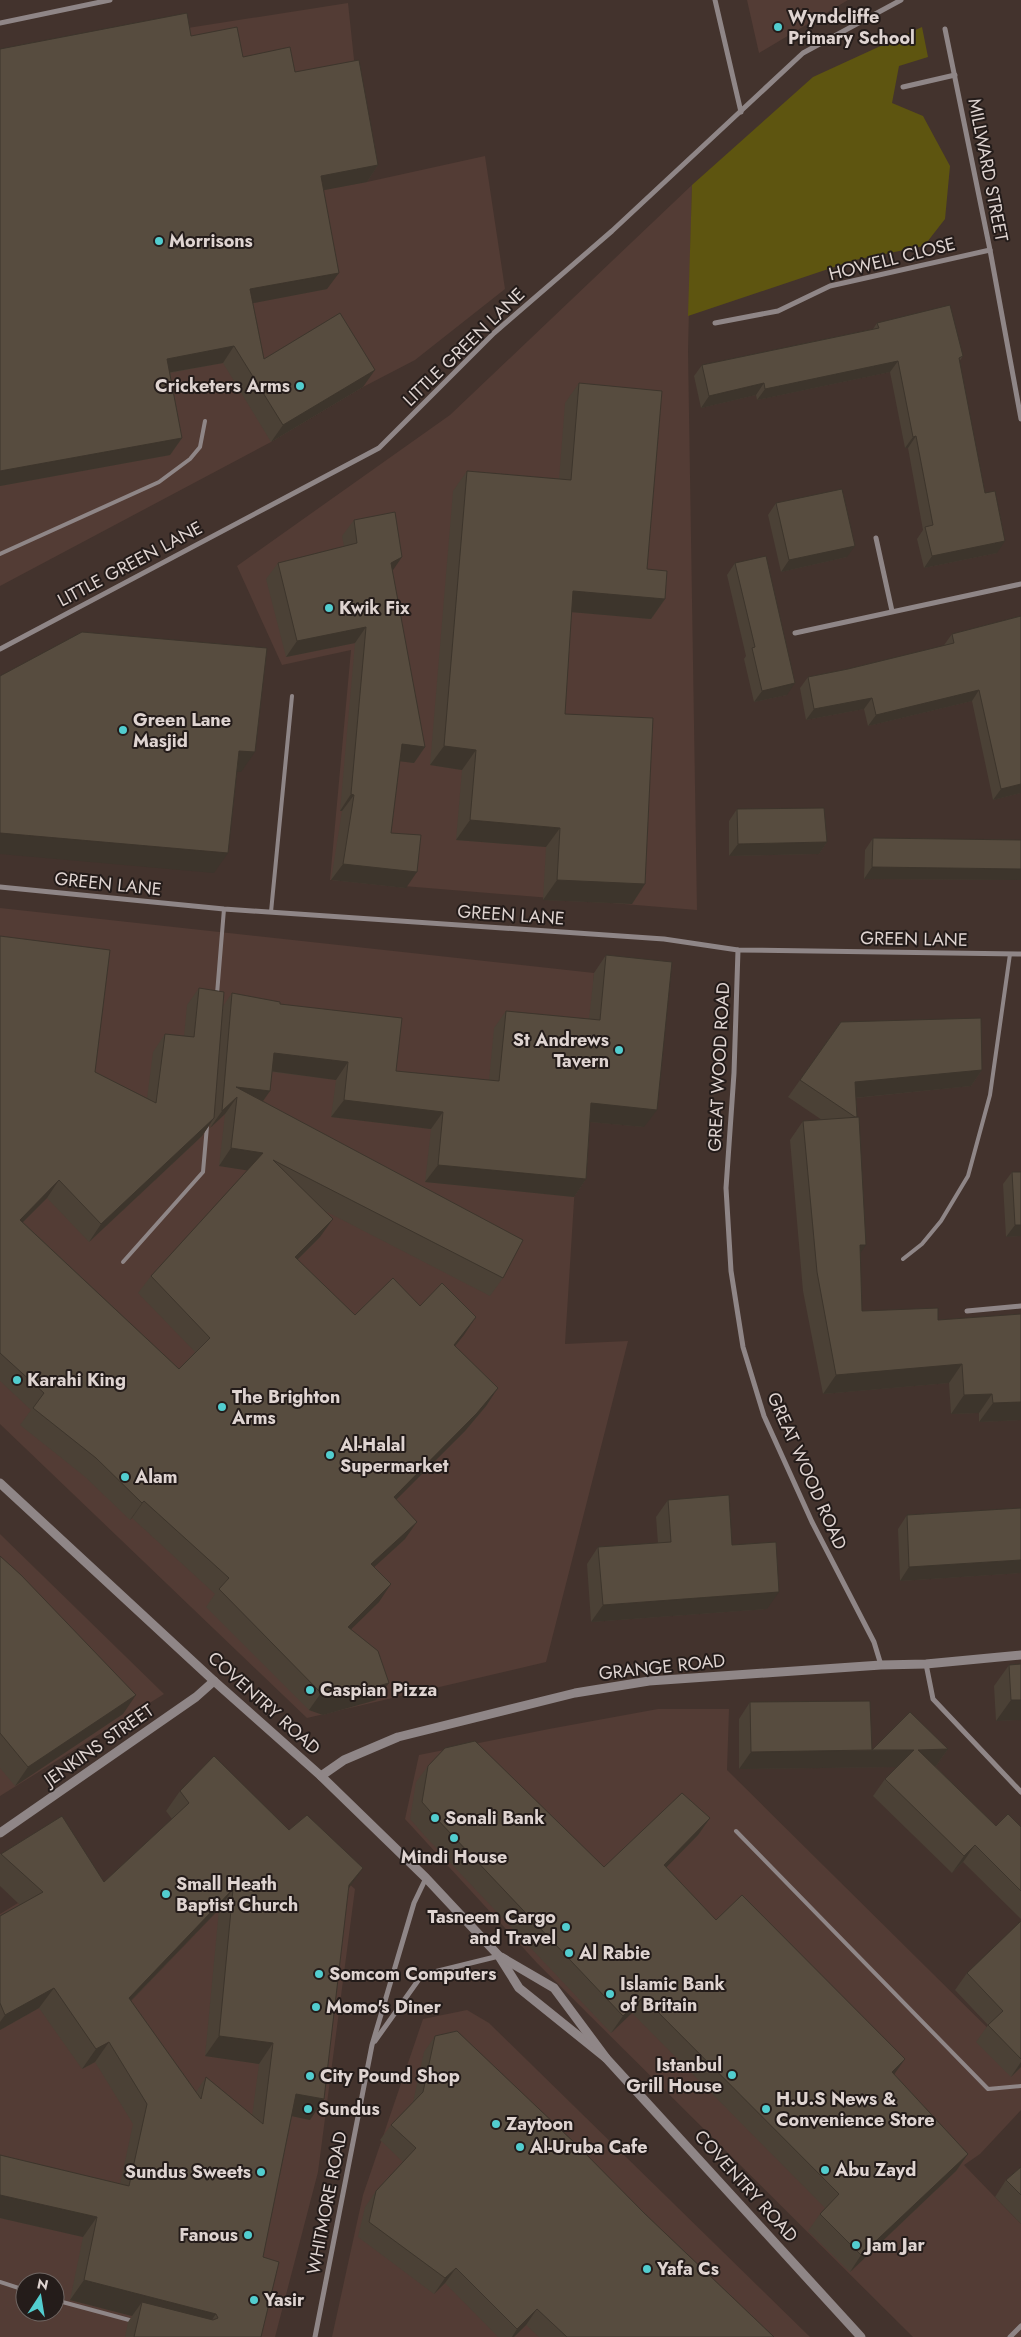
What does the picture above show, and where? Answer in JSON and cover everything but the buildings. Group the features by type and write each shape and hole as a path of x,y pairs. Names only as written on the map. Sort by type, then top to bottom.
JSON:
{"street":[{"path":"0,23 110,0"},
{"path":"715,0 741,112"},
{"name":"LITTLE GREEN LANE","path":"0,649 379,448 494,334 612,231 804,53 901,0"},
{"name":"MILLWARD STREET","path":"945,29 990,250 1021,419"},
{"path":"903,87 955,75"},
{"name":"HOWELL CLOSE","path":"715,323 778,311 830,286 990,250"},
{"path":"876,538 892,611"},
{"path":"795,633 1021,584"},
{"name":"GREEN LANE","path":"0,887 224,909 664,939 738,950 1021,954"},
{"name":"GREAT WOOD ROAD","path":"738,950 734,1073 726,1188 731,1271 743,1347 764,1416 812,1522 874,1642 881,1665"},
{"path":"967,1311 1021,1306"},
{"name":"COVENTRY ROAD","path":"0,1483 214,1681 321,1776 426,1878 499,1956 519,1988 606,2058"},
{"name":"GRANGE ROAD","path":"321,1776 344,1760 398,1737 575,1693 649,1681 881,1665 926,1664 1021,1655"},
{"path":"926,1664 933,1699 1021,1792"},
{"name":"JENKINS STREET","path":"0,1833 196,1697 214,1681"},
{"name":"WHITMORE ROAD","path":"315,2337 372,2045 414,1903 426,1878"},
{"name":"COVENTRY ROAD","path":"499,1956 554,1988 606,2058 861,2337"},
{"name":"WHITMORE ROAD","path":"372,2045 422,1975 499,1956"},
{"path":"1010,2337 1021,2326"}],"lane":[{"path":"0,554 159,482 190,459 200,447 205,421"},
{"path":"271,912 292,696"},
{"path":"217,997 224,909"},
{"path":"903,1259 922,1244 941,1221 968,1176 990,1095 1010,954"},
{"path":"123,1262 204,1172 207,1123"},
{"path":"736,1831 988,2089 1021,2086"},
{"path":"0,2282 15,2287"},
{"path":"65,2303 137,2322"}],"shaded area":[{"name":"Wyndcliffe Primary School","path":"747,0 848,0 759,53"},
{"name":"Morrisons","path":"348,3 367,182 485,156 505,289 415,360 363,387 271,442 0,586 0,63 175,30"},
{"path":"922,27 928,57 899,66 892,103 923,116 950,166 945,219 924,246 855,260 688,316 692,185 813,77"},
{"path":"692,185 688,351 697,910 330,880 351,650 282,665 237,566 450,415"},
{"path":"0,908 594,973 590,1038 579,1121 565,1344 628,1341 546,1662 307,1718 0,1424"},
{"path":"0,1534 164,1694 0,1796"},
{"path":"658,1709 729,1709 727,1770 1021,2061 1021,2110 980,2154 964,2165 1021,2224 1021,2337 913,2337 537,1963 405,1819 419,1755"},
{"path":"293,1835 355,1889 318,2172 275,2337 0,2337 0,1914 18,1903 129,2003 275,1851"},
{"path":"467,2010 489,2023 810,2337 332,2337 363,2195 423,2019"}],"place":[{"name":"Wyndcliffe Primary School","path":"778,27"},
{"name":"Morrisons","path":"159,241"},
{"name":"Cricketers Arms","path":"300,386"},
{"name":"Kwik Fix","path":"329,608"},
{"name":"Green Lane Masjid","path":"123,730"},
{"name":"St Andrews Tavern","path":"619,1050"},
{"name":"Karahi King","path":"17,1380"},
{"name":"The Brighton Arms","path":"222,1407"},
{"name":"Al-Halal Supermarket","path":"330,1455"},
{"name":"Alam","path":"125,1477"},
{"name":"Caspian Pizza","path":"310,1690"},
{"name":"Sonali Bank","path":"435,1818"},
{"name":"Mindi House","path":"454,1838"},
{"name":"Small Heath Baptist Church","path":"166,1894"},
{"name":"Tasneem Cargo and Travel","path":"566,1927"},
{"name":"Al Rabie","path":"569,1953"},
{"name":"Somcom Computers","path":"319,1974"},
{"name":"Islamic Bank of Britain","path":"610,1994"},
{"name":"Momo's Diner","path":"316,2007"},
{"name":"Istanbul Grill House","path":"732,2075"},
{"name":"City Pound Shop","path":"310,2076"},
{"name":"Sundus","path":"308,2109"},
{"name":"H.U.S News & Convenience Store","path":"766,2109"},
{"name":"Zaytoon","path":"496,2124"},
{"name":"Al-Uruba Cafe","path":"520,2147"},
{"name":"Abu Zayd","path":"825,2170"},
{"name":"Sundus Sweets","path":"261,2172"},
{"name":"Fanous","path":"248,2235"},
{"name":"Jam Jar","path":"856,2245"},
{"name":"Yafa Cs","path":"647,2269"},
{"name":"Yasir","path":"254,2300"}]}
